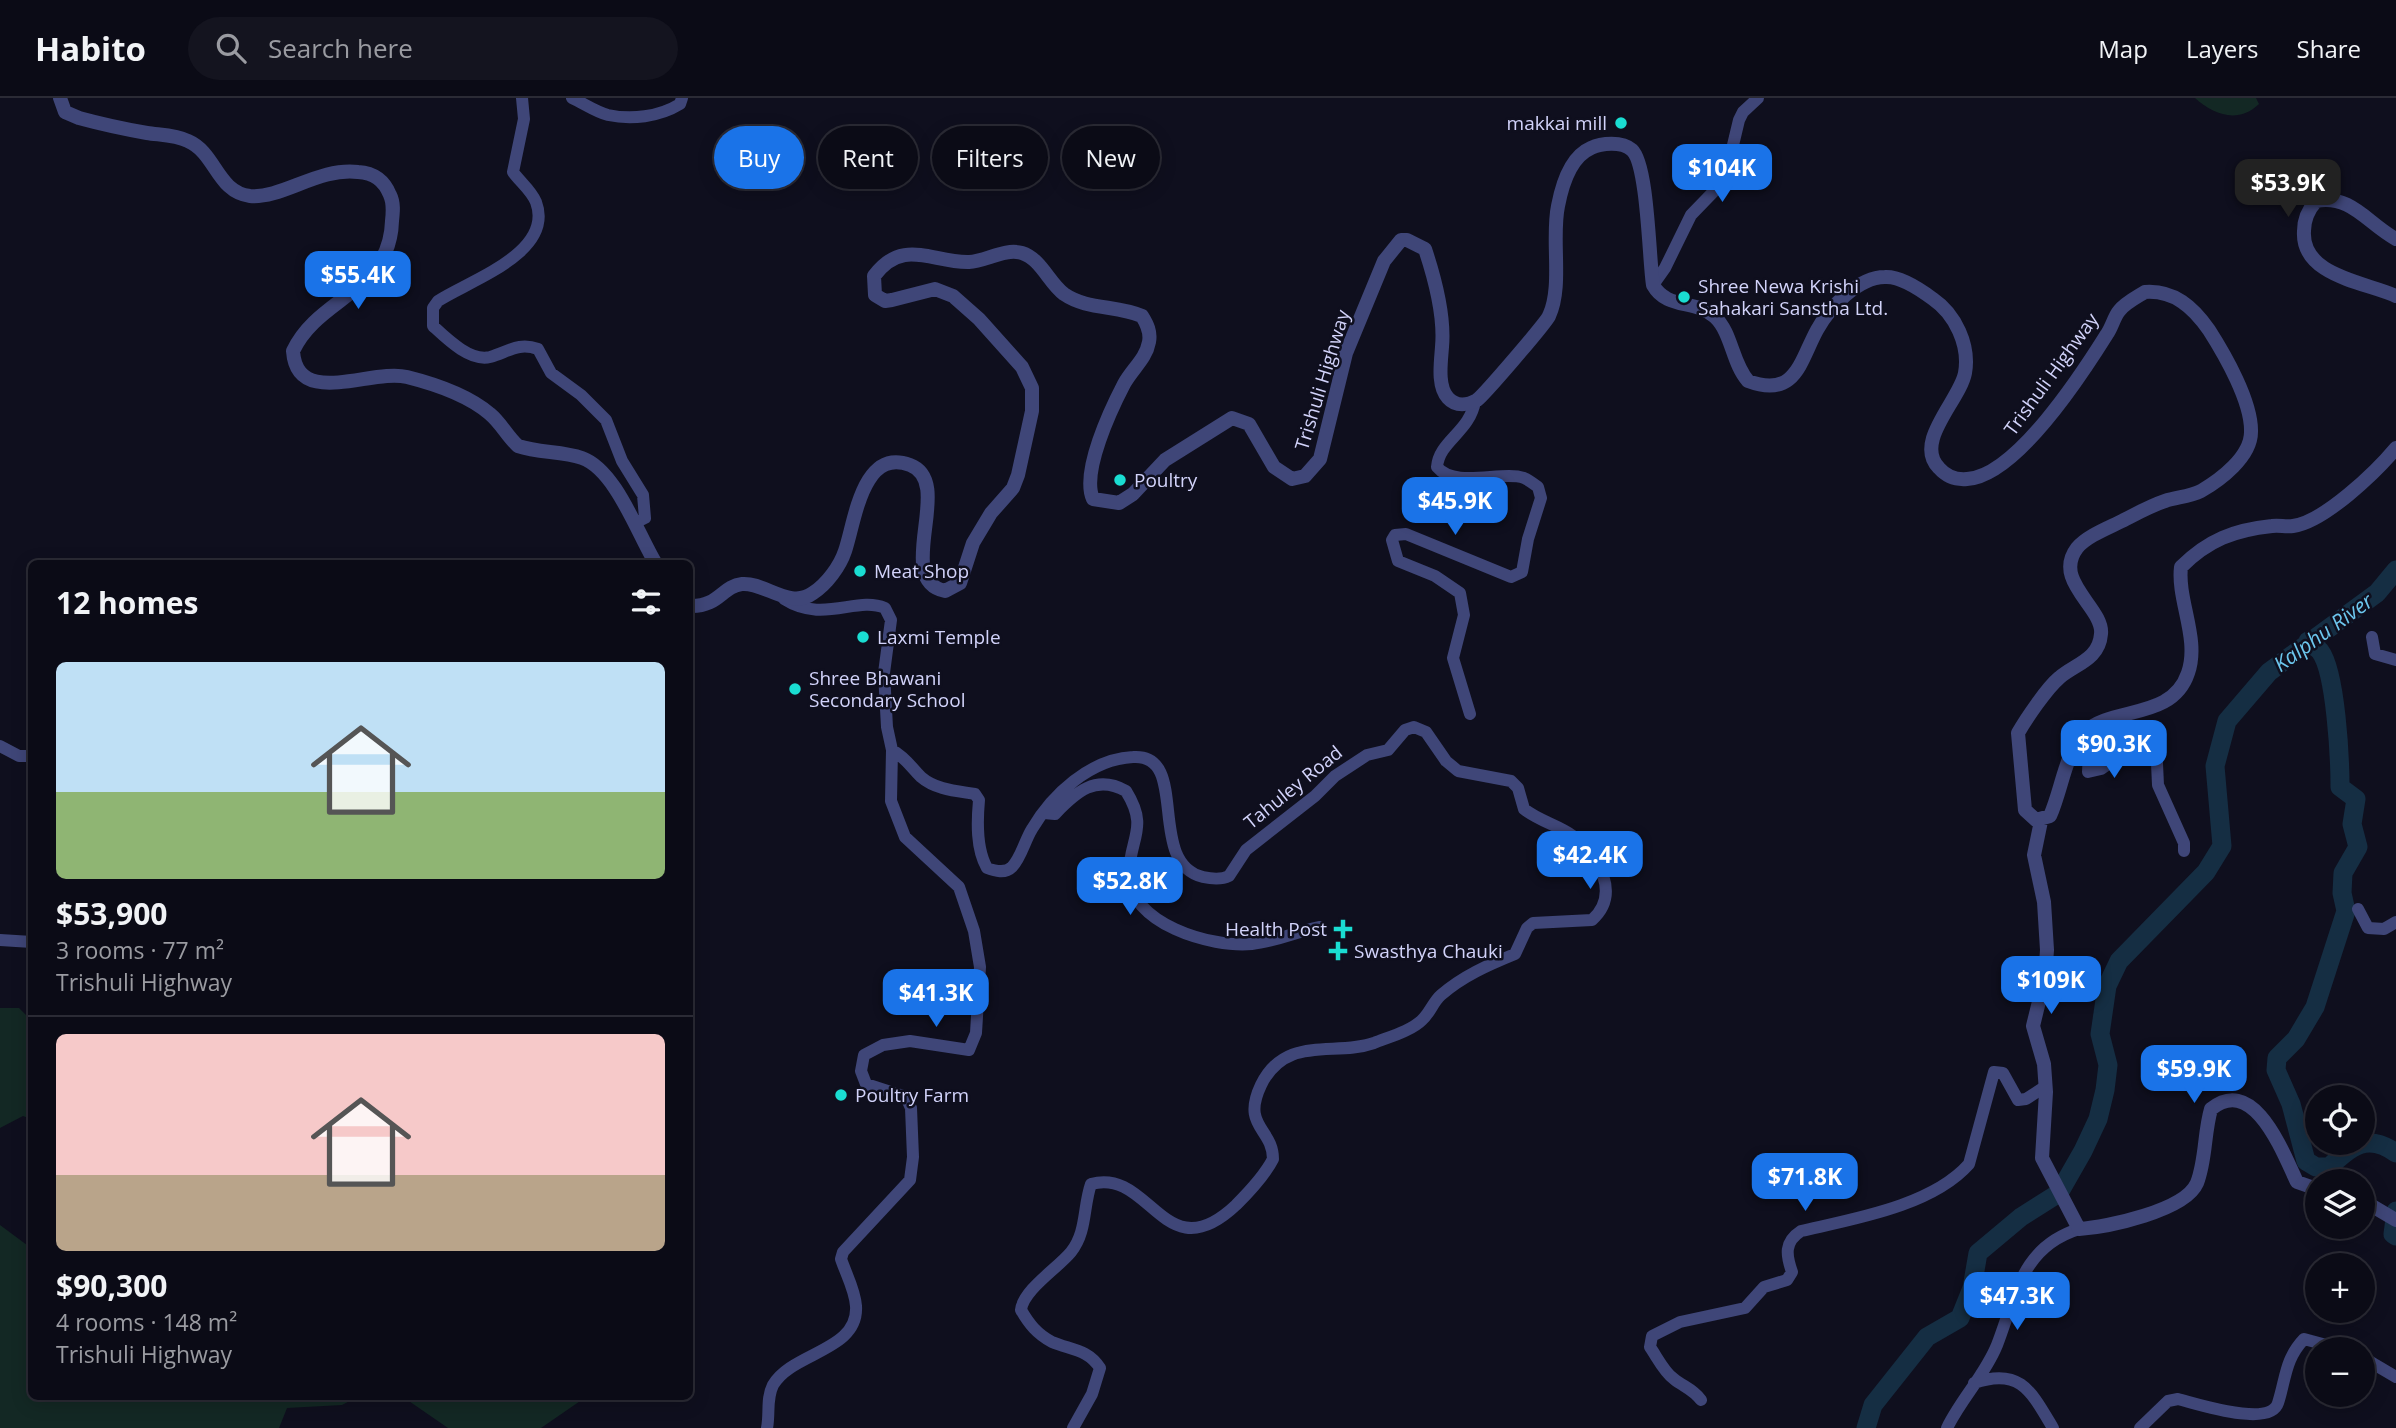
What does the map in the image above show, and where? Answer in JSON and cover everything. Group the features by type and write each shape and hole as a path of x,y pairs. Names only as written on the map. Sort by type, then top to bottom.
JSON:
{"street":[{"path":"60,98 65,112 79,118 188,141 207,157 231,189 247,196 273,192 332,173 355,171 378,178 383,182 393,202 388,253 347,297 303,332 293,351 298,371 306,377 334,384 379,375 405,376 472,400 493,416 518,446 570,455 594,464 637,522 654,560"},
{"path":"522,98 524,119 513,172 535,199 536,217 531,240 490,274 438,301 433,308 432,326 476,356 488,358 519,346 538,349 551,373 581,395 606,420 622,461 643,495 645,518 637,522"},
{"path":"572,98 605,115 620,116 654,115 680,104 682,98"},
{"path":"1653,285 1665,268 1691,215 1720,185 1728,166 1739,120 1743,112 1758,98"},
{"path":"1471,714 1453,658 1464,615 1460,593 1435,576 1398,561 1392,540 1395,535 1405,534 1511,577 1522,572 1528,539 1541,498 1538,487 1517,476 1496,479 1450,476 1437,467 1440,451 1460,434 1473,415 1475,401 1485,393 1549,316 1555,295 1554,231 1562,187 1570,169 1588,149 1599,145 1622,145 1632,150 1637,160 1647,211 1653,285"},
{"path":"2396,239 2379,229 2364,215 2335,200 2316,201 2308,209 2304,242 2310,255 2332,272 2396,296"},
{"name":"Trishuli Highway","path":"693,606 714,602 735,585 743,584 778,595 803,598 813,594 829,578 845,552 868,482 875,472 895,463 911,466 925,479 927,502 922,559 925,577 939,590 956,587 965,571 973,543 991,513 1013,488 1034,398 1028,377 979,319 945,291 934,289 885,301 875,295 874,276 887,262 899,257 921,254 967,262 1009,251 1023,253 1062,293 1076,300 1142,316 1150,338 1146,353 1110,412 1093,463 1091,493 1093,499 1102,502 1119,503 1133,494 1165,460 1232,418 1250,424 1274,467 1292,479 1305,476 1320,458 1338,380 1358,321 1384,261 1401,240 1408,240 1425,249 1429,260 1442,325 1441,365 1446,396 1452,402 1464,405 1475,401"},
{"name":"Trishuli Highway","path":"1653,285 1657,293 1675,304 1712,314 1721,325 1742,374 1748,381 1769,385 1793,378 1801,369 1823,320 1847,294 1861,285 1888,276 1929,296 1957,326 1966,357 1962,385 1935,433 1931,454 1944,474 1962,480 1995,470 2028,443 2107,335 2119,311 2144,292 2173,295 2197,314 2228,362 2241,393 2251,433 2248,446 2239,460 2201,491 2167,500 2101,531 2079,546 2073,554 2072,576 2079,594 2101,628 2101,636 2095,653 2059,678 2018,733 2025,810 2031,818 2040,821"},
{"path":"2079,1229 2042,1158 2046,1086 2033,1026 2045,977 2047,950 2045,902 2034,855 2040,821 2050,816 2062,790 2071,752 2082,734 2104,720 2147,711 2179,688 2188,674 2190,635 2180,575 2181,567 2187,560 2209,542 2226,534 2275,525 2294,526 2312,519 2373,473 2396,448"},
{"path":"767,1428 769,1395 783,1371 795,1362 833,1345 855,1321 856,1307 841,1259 843,1252 902,1191 914,1168 911,1108 906,1097 866,1084 861,1071 864,1055 883,1045 909,1041 969,1050 976,1033 980,967 974,932 959,887 905,837 891,801 892,750 885,706 884,673 891,620 885,608 867,604 836,611 808,608 793,605 778,595"},
{"path":"2372,637 2375,654 2396,660"},
{"path":"2114,719 2089,753 2088,772 2101,769 2144,739 2156,742 2158,785 2184,843 2184,851"},
{"name":"Tahuley Road","path":"892,750 908,759 922,778 934,785 975,794 979,800 977,819 982,861 987,868 1004,872 1012,868 1060,791 1088,773 1123,758 1146,758 1156,764 1163,780 1168,797 1167,822 1180,861 1191,873 1225,878 1246,850 1315,796 1335,776 1367,755 1388,750 1405,730 1414,727 1426,732 1446,761 1458,771 1511,781 1518,788 1524,809 1567,832 1585,848 1604,876 1607,887 1602,908 1592,920 1533,923 1527,928 1515,954 1481,967 1446,991 1417,1024 1371,1044 1322,1047 1289,1056 1274,1066 1256,1096 1254,1114 1256,1125 1273,1150 1273,1158 1241,1200 1214,1223 1203,1228 1171,1223 1122,1186 1105,1180 1091,1184 1085,1224 1072,1251 1021,1303 1021,1310 1031,1326 1042,1335 1087,1353 1100,1368 1092,1394 1073,1428"},
{"path":"0,746 19,756 28,756"},
{"path":"1044,813 1055,814 1071,796 1088,786 1103,783 1126,791 1139,815 1130,866 1131,886 1136,900 1167,927 1236,944 1253,944 1320,927"},
{"path":"2358,909 2368,928 2384,929 2396,922"},
{"path":"0,940 28,942"},
{"path":"1701,1400 1694,1390 1673,1378 1660,1362 1650,1347 1652,1336 1680,1322 1745,1308 1764,1287 1787,1280 1791,1272 1786,1254 1793,1236 1801,1231 1880,1213 1935,1191 1959,1175 1969,1164 1994,1072 2003,1073 2018,1100 2026,1099 2046,1086"},
{"path":"1947,1428 1997,1345 2012,1297 2029,1266 2049,1241 2079,1229 2134,1218 2169,1206 2190,1192 2201,1167 2211,1109 2223,1101 2233,1100 2254,1108 2263,1119 2297,1182 2305,1185"},
{"path":"2375,1208 2391,1218"},
{"path":"2140,1428 2168,1401 2178,1399 2260,1417 2272,1413 2278,1405 2286,1364 2305,1339"},
{"path":"2375,1365 2396,1377"},
{"path":"1974,1383 1992,1377 2010,1377 2023,1386 2053,1428"}],"green space":[{"path":"2195,98 2256,98 2259,104 2243,114 2226,115 2210,109"},
{"path":"0,1008 19,1008 28,1017 28,1118 23,1116 0,1128"},
{"path":"0,1225 28,1246 28,1400 351,1400 342,1405 287,1408 279,1428 0,1428"},
{"path":"407,1400 582,1400 541,1428 448,1428"}],"waterway":[{"name":"Kalphu River","path":"1866,1428 1873,1405 1927,1337 1960,1318 1972,1288 1978,1253 2021,1217 2059,1193 2083,1151 2098,1119 2105,1090 2108,1065 2100,1034 2107,986 2119,961 2206,872 2222,846 2215,766 2227,721 2269,672 2377,593 2396,570"},
{"path":"2308,641 2320,651 2330,677 2336,716 2340,787 2356,799 2352,824 2358,847 2343,873 2342,893 2346,911 2315,1007 2296,1039 2277,1058 2276,1070 2291,1104 2306,1161 2316,1167 2329,1167 2352,1148 2368,1143 2386,1147 2396,1153"},
{"path":"2396,1211 2393,1234 2396,1236"}],"place":[{"name":"makkai mill","path":"1621,123"},
{"name":"Shree Newa Krishi Sahakari Sanstha Ltd.","path":"1684,297"},
{"name":"Poultry","path":"1120,480"},
{"name":"Meat Shop","path":"860,571"},
{"name":"Laxmi Temple","path":"863,637"},
{"name":"Shree Bhawani Secondary School","path":"795,689"},
{"name":"Health Post","path":"1343,929"},
{"name":"Swasthya Chauki","path":"1338,951"},
{"name":"Poultry Farm","path":"841,1095"}]}
